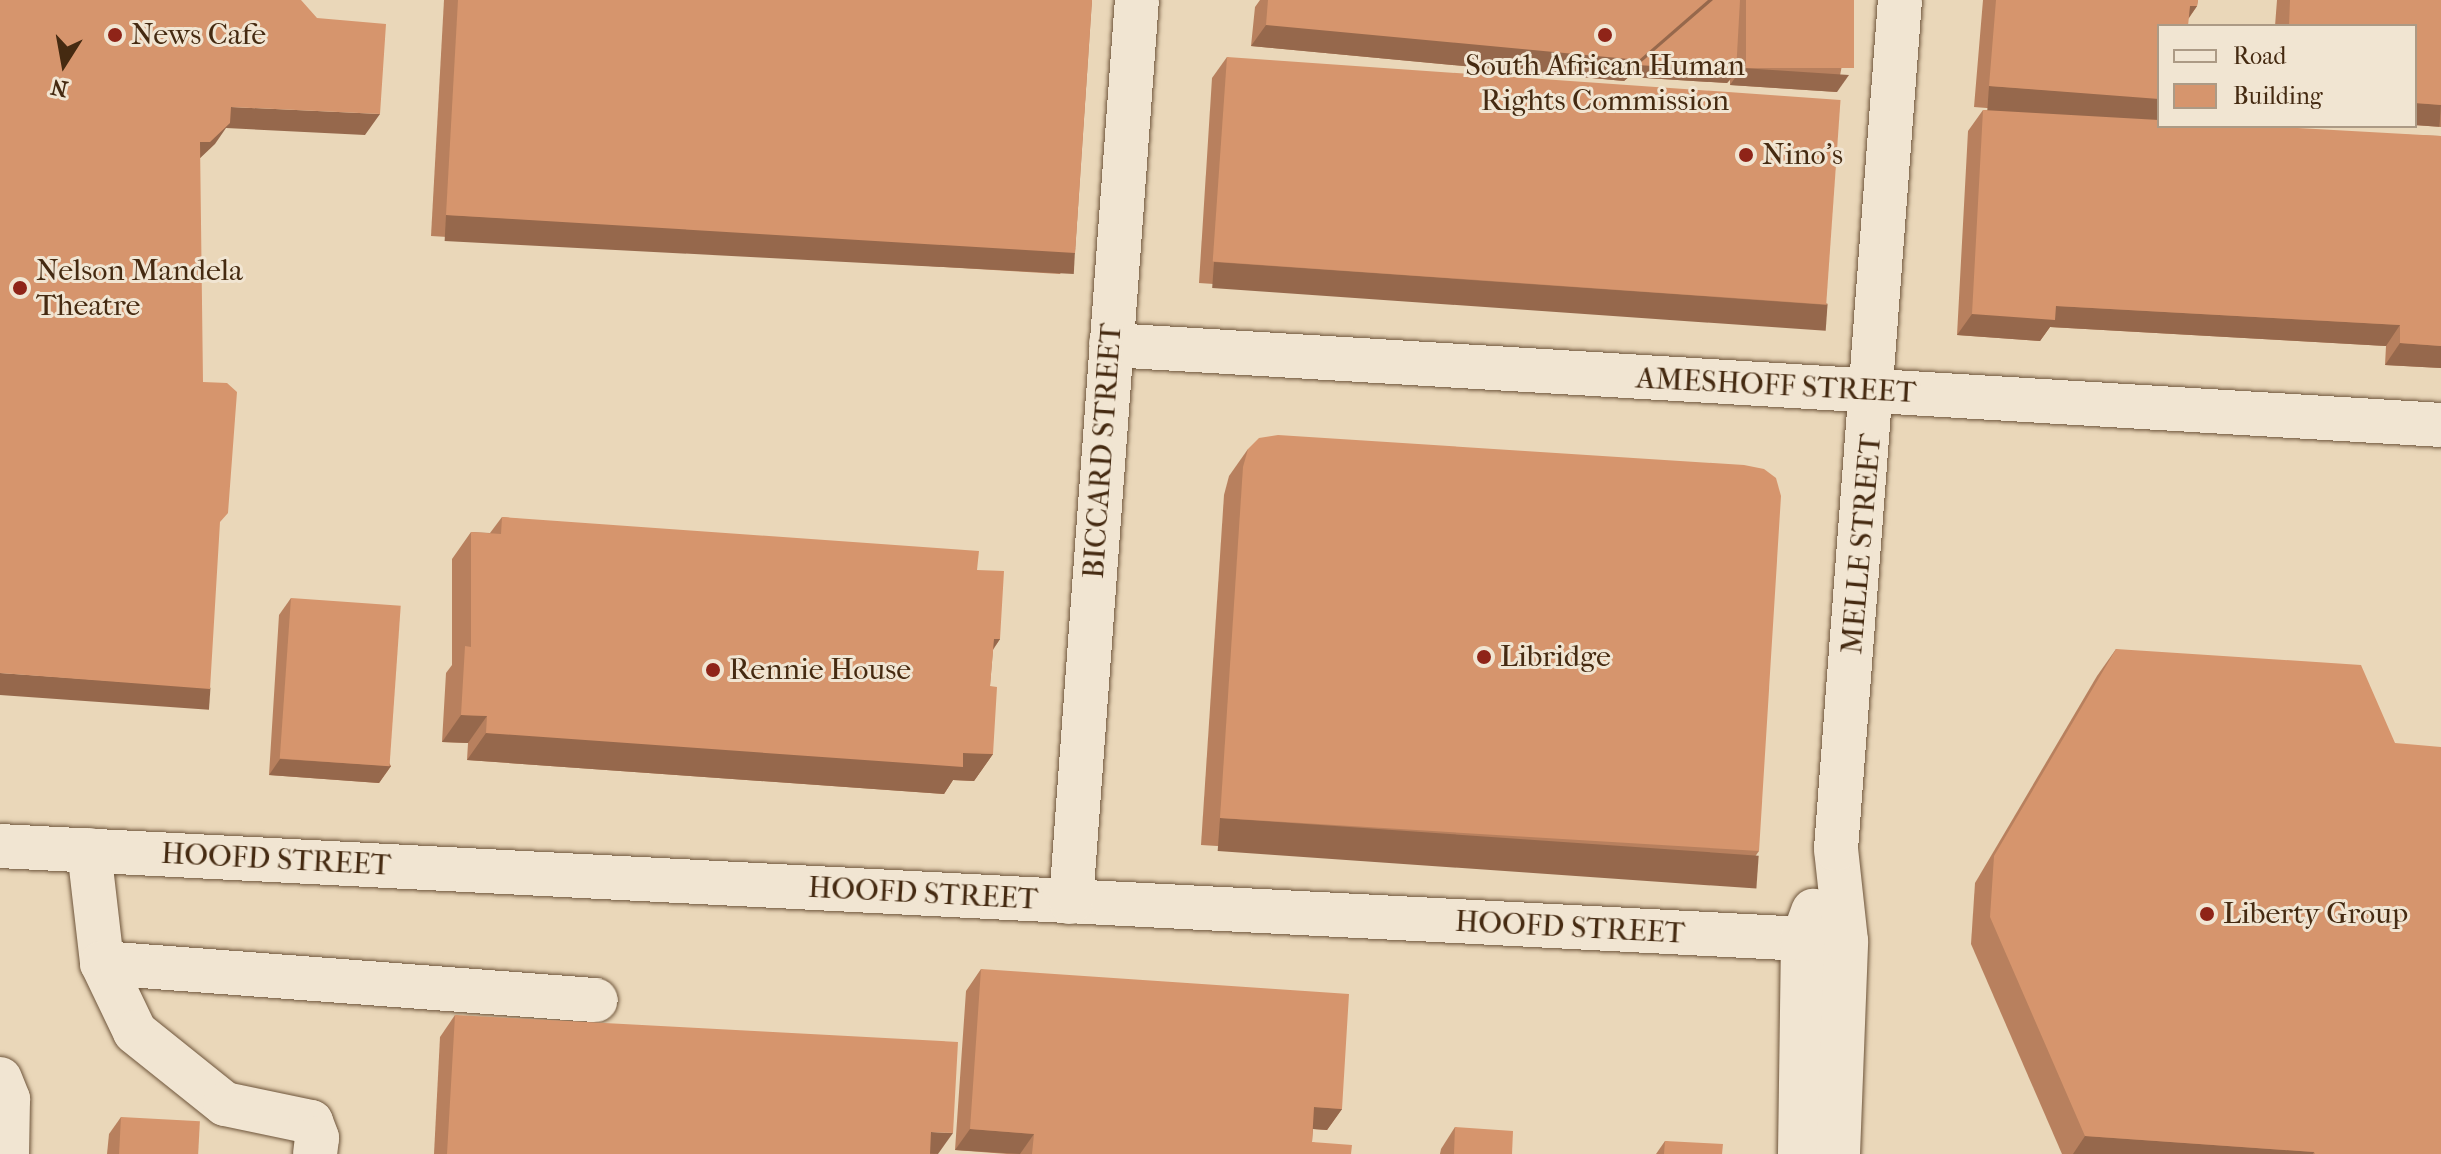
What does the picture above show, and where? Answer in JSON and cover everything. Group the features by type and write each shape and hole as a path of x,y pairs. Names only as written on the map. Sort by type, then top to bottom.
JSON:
{"street":[{"name":"BICCARD STREET","path":"1071,902 1137,0"},
{"name":"MELLE STREET","path":"1838,1154 1846,941 1836,849 1873,392 1900,0"},
{"name":"AMESHOFF STREET","path":"1111,345 2441,425"},
{"name":"HOOFD STREET","path":"0,846 1846,941"},
{"name":"MELLE STREET","path":"1800,1154 1803,939 1836,849"},
{"path":"89,850 102,963 118,1005 146,1046 225,1104 311,1122 317,1138 315,1154"},
{"path":"102,963 596,1000"},
{"path":"0,1079 8,1099 7,1154"}],"building":[{"path":"0,0 301,0 317,18 386,24 380,114 231,107 230,123 210,142 200,142 203,382 227,383 237,392 228,513 220,522 210,689 0,673"},
{"path":"458,0 1092,0 1075,253 446,215"},
{"path":"1268,0 1708,0 1639,60 1266,25"},
{"path":"1713,0 1740,0 1736,72 1638,65"},
{"path":"1746,0 1854,0 1854,68 1746,68"},
{"path":"1996,0 2198,0 2197,6 2190,6 2188,24 2157,24 2157,99 1989,86"},
{"path":"2290,0 2441,0 2441,105 2417,103 2417,24 2289,24"},
{"path":"1227,57 1841,100 1826,304 1213,262"},
{"path":"1983,110 2157,120 2157,128 2298,128 2441,136 2441,346 2400,343 2400,325 2056,306 2055,320 1972,314"},
{"name":"Libridge","path":"1278,435 1744,465 1764,469 1776,478 1781,496 1759,851 1220,818 1243,467 1248,449 1259,438"},
{"name":"Rennie House","path":"502,517 979,551 977,570 1004,571 1000,639 994,639 990,686 997,687 993,754 963,753 963,767 486,733 487,716 461,715 465,646 471,647 471,532 501,534"},
{"path":"291,598 401,606 390,766 280,759"},
{"name":"Liberty Group","path":"2116,649 2361,665 2395,743 2441,747 2441,1154 2315,1154 2085,1136 1990,917 1994,856"},
{"path":"981,969 1349,994 1342,1109 1314,1107 1312,1142 1352,1145 1351,1154 1032,1154 1034,1134 970,1129"},
{"path":"455,1015 958,1042 953,1133 931,1132 930,1154 447,1154"},
{"path":"121,1117 200,1121 198,1154 119,1154"},
{"path":"1455,1127 1513,1131 1512,1154 1454,1154"},
{"path":"1665,1141 1723,1144 1722,1154 1664,1154"}],"place":[{"name":"News Cafe","path":"115,35"},
{"name":"South African Human Rights Commission","path":"1605,35"},
{"name":"Nino's","path":"1746,155"},
{"name":"Nelson Mandela Theatre","path":"20,288"},
{"name":"Libridge","path":"1484,657"},
{"name":"Rennie House","path":"713,670"},
{"name":"Liberty Group","path":"2207,914"}]}
